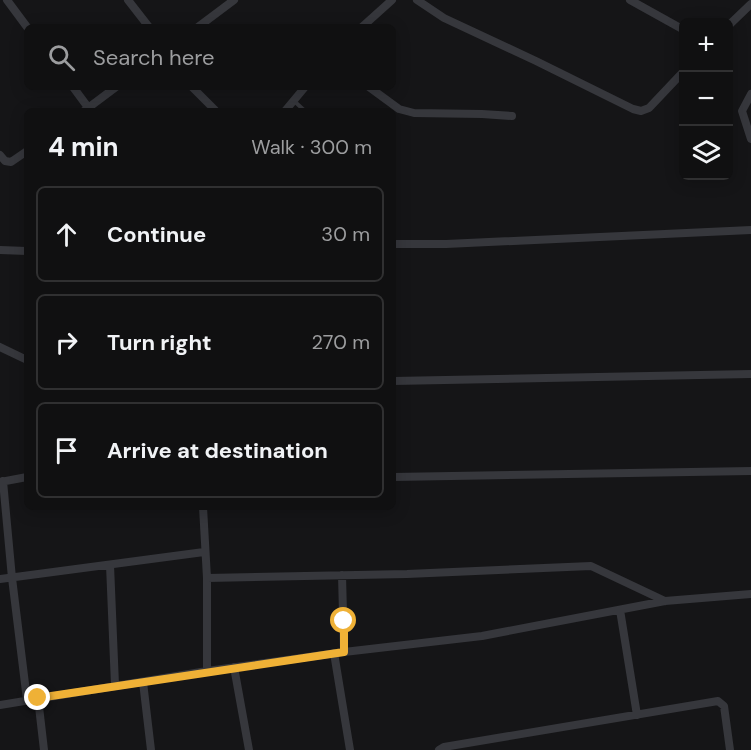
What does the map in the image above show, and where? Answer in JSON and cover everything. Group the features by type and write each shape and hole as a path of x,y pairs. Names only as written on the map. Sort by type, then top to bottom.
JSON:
{"street":[{"path":"6,0 25,24"},
{"path":"128,0 147,24"},
{"path":"202,24 234,0"},
{"path":"365,24 392,0"},
{"path":"417,0 444,18 633,109 641,111 649,108 683,72"},
{"path":"635,1 679,27"},
{"path":"733,22 751,4"},
{"path":"75,90 87,108"},
{"path":"90,108 112,90"},
{"path":"195,90 212,108"},
{"path":"287,108 302,90"},
{"path":"373,90 399,109 414,113 512,116"},
{"path":"750,98 742,111 742,116 751,139"},
{"path":"0,156 5,161 11,162 24,153"},
{"path":"396,244 446,244 751,230"},
{"path":"0,250 24,251"},
{"path":"0,347 24,359"},
{"path":"396,381 751,374"},
{"path":"396,477 751,471"},
{"path":"24,477 2,481 27,700"},
{"path":"203,510 207,578 207,671"},
{"path":"0,579 204,552"},
{"path":"110,565 115,685"},
{"path":"207,578 591,566 665,601"},
{"path":"342,575 344,652"},
{"path":"0,705 234,667 482,636 665,601 751,594"},
{"path":"620,609 637,715"},
{"path":"334,653 350,750"},
{"path":"234,667 249,750"},
{"path":"143,682 152,750"},
{"path":"38,698 44,750"},
{"path":"440,750 444,747 718,701 724,706 730,750"}],"lane":[{"path":"294,100 302,108"}],"route":[{"path":"38,698 344,652 344,621"}]}
